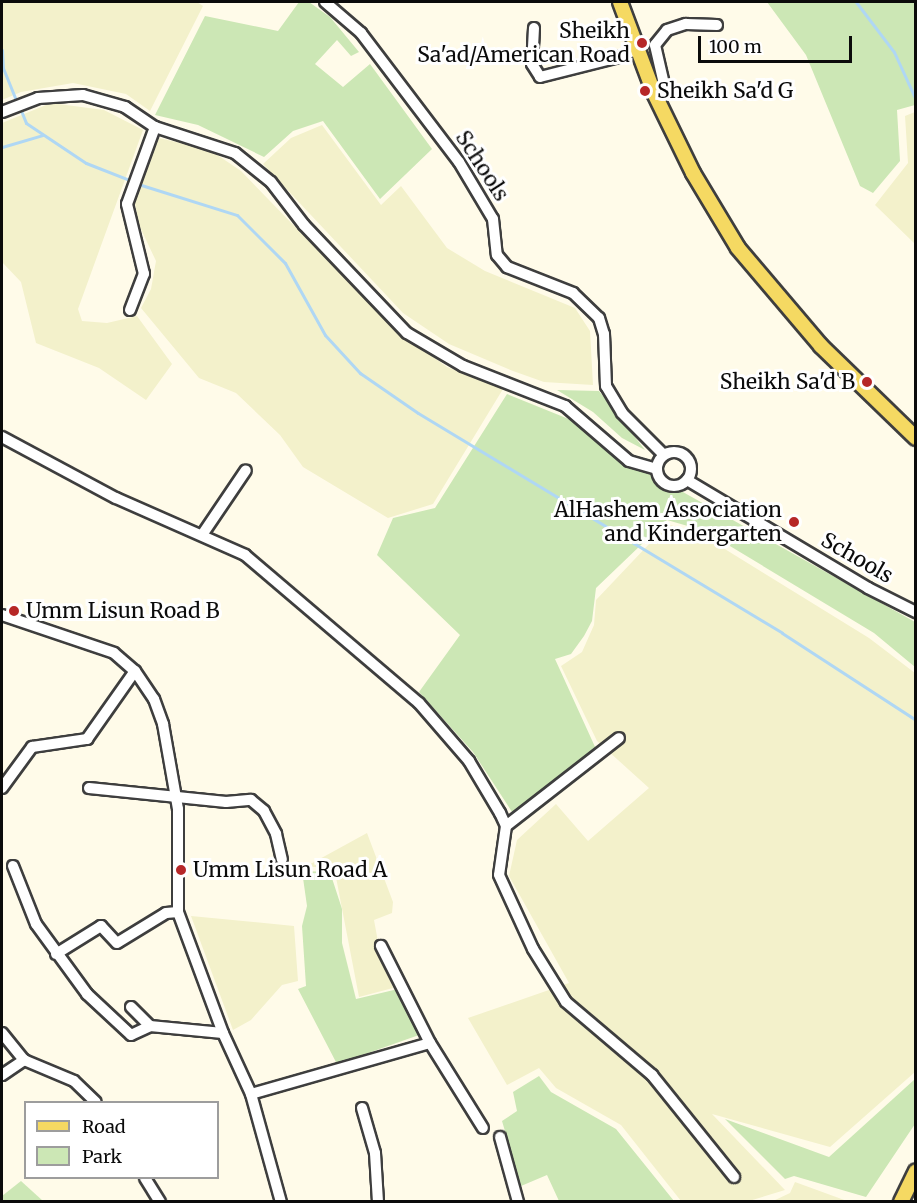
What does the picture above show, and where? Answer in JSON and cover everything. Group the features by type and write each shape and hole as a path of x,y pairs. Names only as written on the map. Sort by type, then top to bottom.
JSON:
{"main road":[{"path":"620,2 654,93 693,172 738,248 821,346 915,438"},
{"path":"902,1202 915,1171"}],"street":[{"name":"Schools","path":"325,2 361,33 459,162 493,219 497,255 507,267 573,293 599,318 604,334 606,386 622,413 664,455"},
{"path":"654,93 664,84 655,45 667,30 686,24 717,25"},
{"path":"534,28 532,64 540,77 623,56 636,49"},
{"path":"2,112 38,98 83,95 125,107 155,127 219,146 251,163 304,225 407,333 463,366 565,406 628,461 657,469 669,485 687,480 691,469 688,458 678,452 664,455 657,469"},
{"path":"130,310 144,274 127,204 155,127"},
{"path":"2,437 116,498 245,555 270,572 289,594 419,703 469,761 506,826 499,875 533,949 554,983 575,1012 628,1051 652,1075 734,1177"},
{"path":"202,535 246,470"},
{"name":"Schools","path":"687,480 868,588 915,612"},
{"path":"2,615 91,643 114,653 135,671 154,699 163,724 180,828 178,912 223,1034 251,1094 281,1202"},
{"path":"2,788 32,747 87,739 135,671"},
{"path":"506,826 619,738"},
{"path":"89,788 226,802 251,800 264,812 276,834 282,859"},
{"path":"14,866 36,924 56,954 87,994 131,1035 150,1026 223,1034"},
{"path":"56,954 100,926 117,943 166,913 178,912"},
{"path":"381,946 430,1043 483,1128"},
{"path":"131,1007 150,1026"},
{"path":"2,1033 24,1060 74,1081 95,1101"},
{"path":"251,1094 430,1043"},
{"path":"2,1075 24,1060"},
{"path":"362,1108 375,1153 378,1202"},
{"path":"500,1137 518,1202"},
{"path":"146,1179 160,1202"}],"shaded area":[{"path":"2,2 197,2 203,6 150,111 126,94 73,83 21,92 2,100"},
{"path":"51,103 104,110 143,130 78,309 82,321 107,323 137,316 172,364 146,400 99,368 36,343 21,282 2,262 2,123"},
{"path":"915,112 915,244 875,205 908,163 905,116"},
{"path":"322,125 381,205 401,186 447,248 485,271 575,308 590,331 593,385 544,382 513,371 449,344 403,313 263,164 291,138"},
{"path":"159,138 210,150 241,171 394,329 447,367 503,389 433,504 388,518 303,467 280,435 236,393 199,378 141,308 151,289 156,261 139,225 134,199"},
{"path":"668,524 707,538 869,638 915,673 915,1072 830,1147 712,1114 785,1190 749,1201 681,1201 621,1125 556,1088 539,1068 507,1085 468,1018 569,983 509,876 517,840 556,804 588,841 649,788 597,741 561,666 582,652 594,625 596,600"},
{"path":"367,833 393,902 392,913 374,920 381,958 393,988 359,997 334,867 305,867"},
{"path":"191,916 294,926 298,981 282,985 251,1020 233,1030"},
{"path":"795,1182 847,1201 773,1201 790,1193"}],"green space":[{"path":"299,2 309,2 330,17 359,52 351,56 337,40 315,64 343,87 370,64 432,149 380,199 323,121 293,131 264,157 198,125 155,115 205,16 278,31"},
{"path":"767,2 915,2 915,105 897,110 900,161 873,193 860,186 806,55"},
{"path":"557,390 599,391 645,450 622,438 593,412"},
{"path":"507,394 576,422 665,482 915,622 915,667 874,633 705,531 667,520 596,588 592,621 584,636 571,654 555,659 596,749 514,815 473,752 419,692 460,635 377,555 393,518 435,508"},
{"path":"302,871 330,872 342,909 342,943 356,999 398,989 419,1035 337,1064 298,989 306,986 302,926 307,906"},
{"path":"539,1076 551,1092 616,1129 674,1201 559,1201 547,1175 521,1186 502,1121 517,1111 513,1092"},
{"path":"915,1079 915,1124 866,1197 794,1176 785,1179 725,1119 829,1157"},
{"path":"21,1181 43,1201 2,1201 2,1196"}],"waterway":[{"path":"856,2 894,52 916,100"},
{"path":"2,50 3,68 17,102"},
{"path":"20,108 26,123 86,163 132,181"},
{"path":"2,147 43,135"},
{"path":"138,184 237,215 285,263 325,335 360,373 418,413 782,633 916,720"}],"place":[{"name":"Sheikh Sa'ad/American Road","path":"642,43"},
{"name":"Sheikh Sa'd G","path":"645,91"},
{"name":"Sheikh Sa'd B","path":"867,382"},
{"name":"AlHashem Association and Kindergarten","path":"794,522"},
{"name":"Umm Lisun Road B","path":"14,611"},
{"name":"Umm Lisun Road A","path":"181,870"}]}
